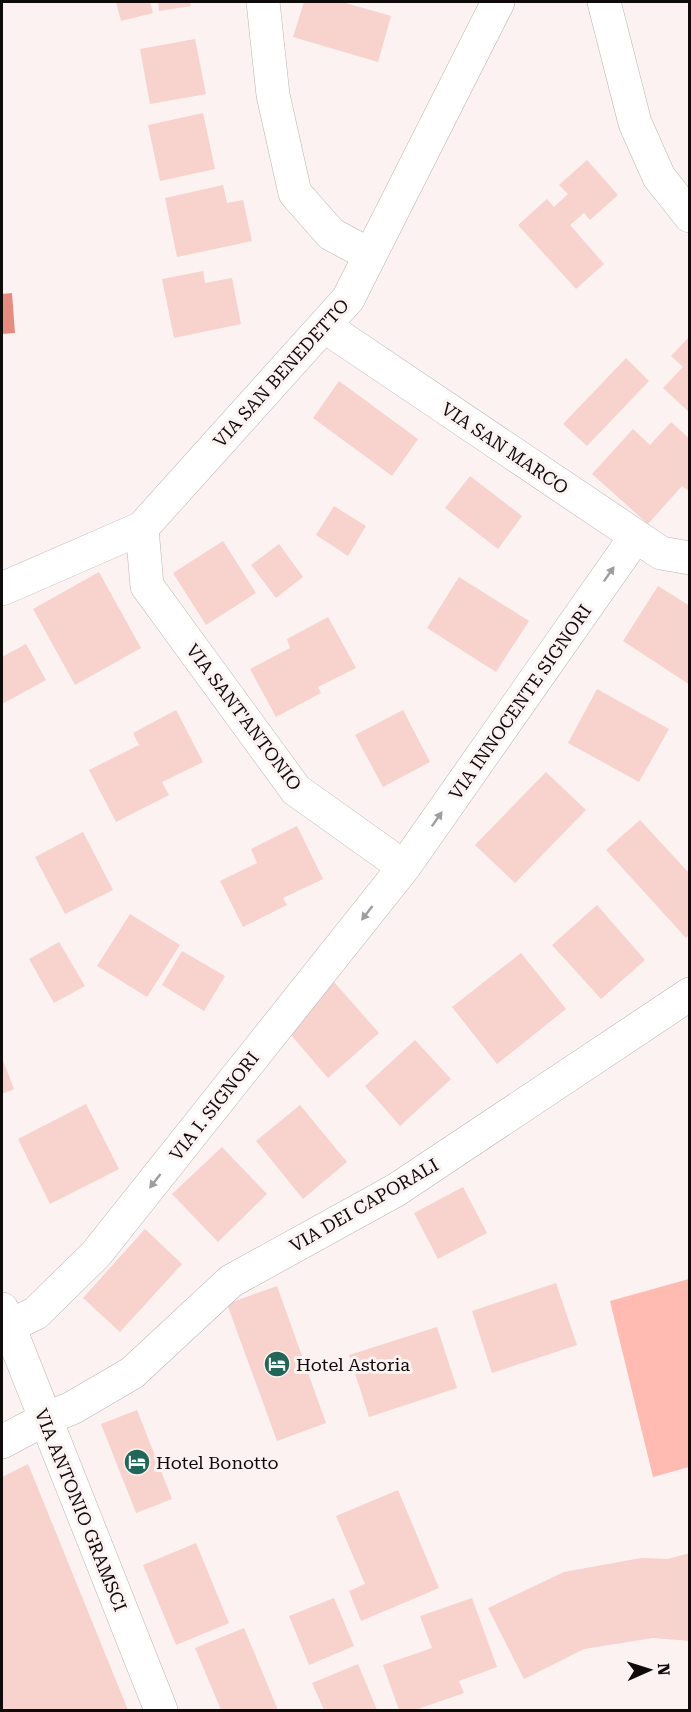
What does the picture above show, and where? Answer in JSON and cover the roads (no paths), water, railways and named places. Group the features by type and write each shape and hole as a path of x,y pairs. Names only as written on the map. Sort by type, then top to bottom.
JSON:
{"street":[{"path":"263,2 273,95 295,193 331,234 370,255"},
{"name":"VIA SAN BENEDETTO","path":"2,589 142,528 348,299 498,2"},
{"path":"604,2 635,123 659,177 690,216"},
{"name":"VIA SAN MARCO","path":"324,326 661,553 690,558"},
{"name":"VIA SANT'ANTONIO","path":"142,528 147,585 296,790 404,867"},
{"name":"VIA INNOCENTE SIGNORI","path":"404,867 636,536"},
{"name":"VIA I. SIGNORI","path":"5,1318 36,1313 96,1254 404,867"},
{"name":"VIA DEI CAPORALI","path":"2,1442 45,1419 72,1408 132,1373 231,1281 396,1190 690,994"},
{"name":"VIA ANTONIO GRAMSCI","path":"5,1318 161,1710"}],"place":[{"name":"Hotel Astoria","path":"277,1364"},
{"name":"Hotel Bonotto","path":"137,1462"}]}
